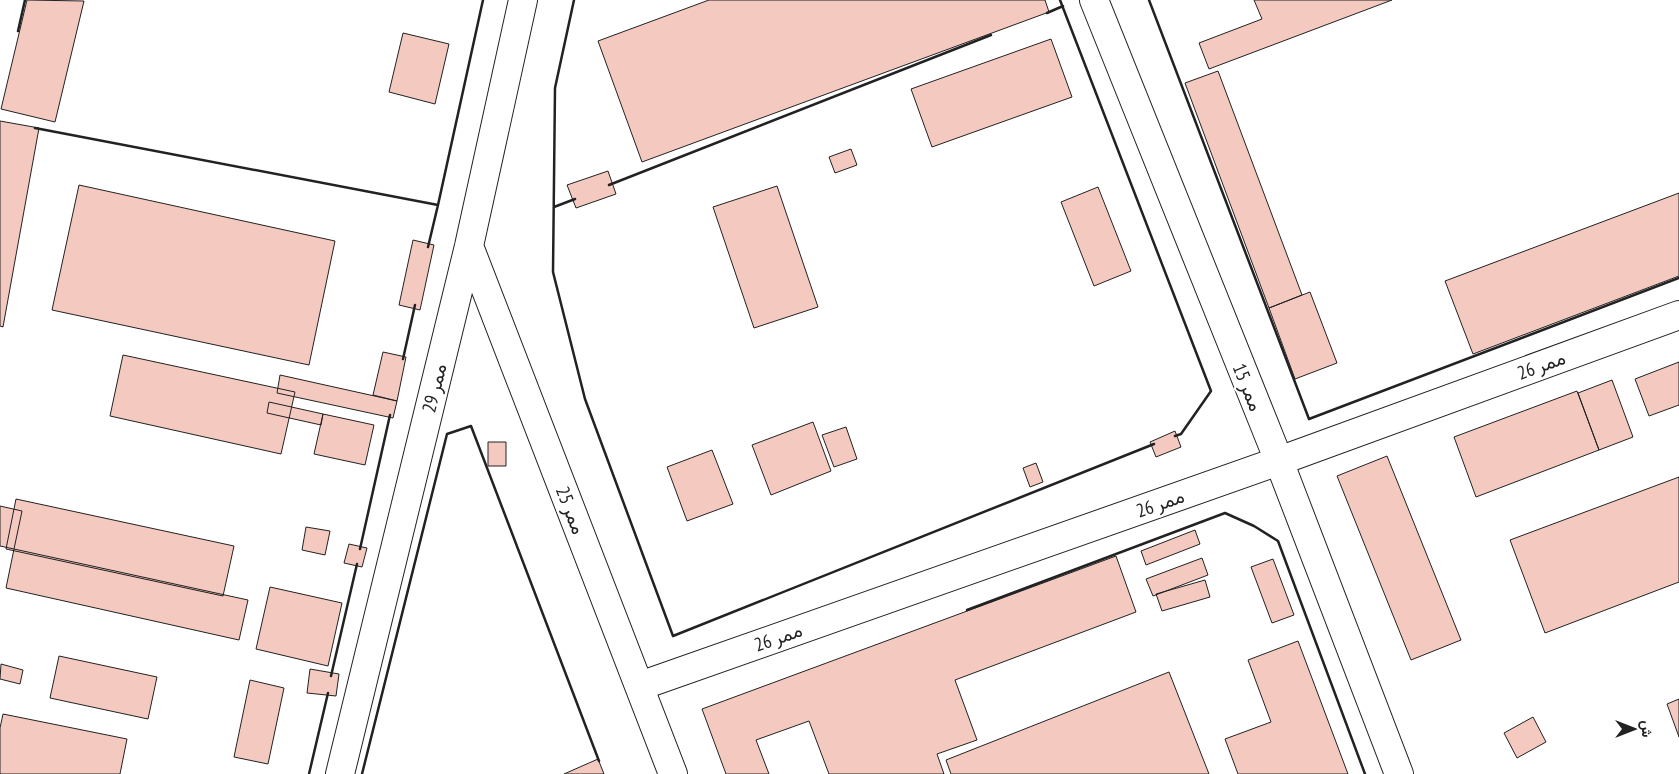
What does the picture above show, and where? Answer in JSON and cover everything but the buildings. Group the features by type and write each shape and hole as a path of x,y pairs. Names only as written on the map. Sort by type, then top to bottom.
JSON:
{"lane":[{"name":"ممر 29","path":"340,774 469,246 523,0"},
{"name":"ممر 15","path":"1094,0 1279,461 1399,774"},
{"name":"ممر 25","path":"469,246 673,774"},
{"name":"ممر 26","path":"640,686 1279,461 1679,315"}],"wall":[{"path":"18,31 25,0"},
{"path":"35,128 438,205 483,0"},
{"path":"574,0 555,88 553,272 585,399 673,636 1154,444"},
{"path":"1060,0 1211,391 1181,434 1175,436"},
{"path":"1149,0 1309,419 1679,278"},
{"path":"1047,13 1063,6"},
{"path":"609,185 991,35"},
{"path":"554,207 575,199"},
{"path":"428,247 438,205"},
{"path":"403,359 415,305"},
{"path":"360,549 390,415"},
{"path":"362,774 447,434 471,426 599,761"},
{"path":"967,610 1225,513 1254,526 1278,541 1365,774"},
{"path":"331,676 357,564"},
{"path":"309,774 328,693"}]}
